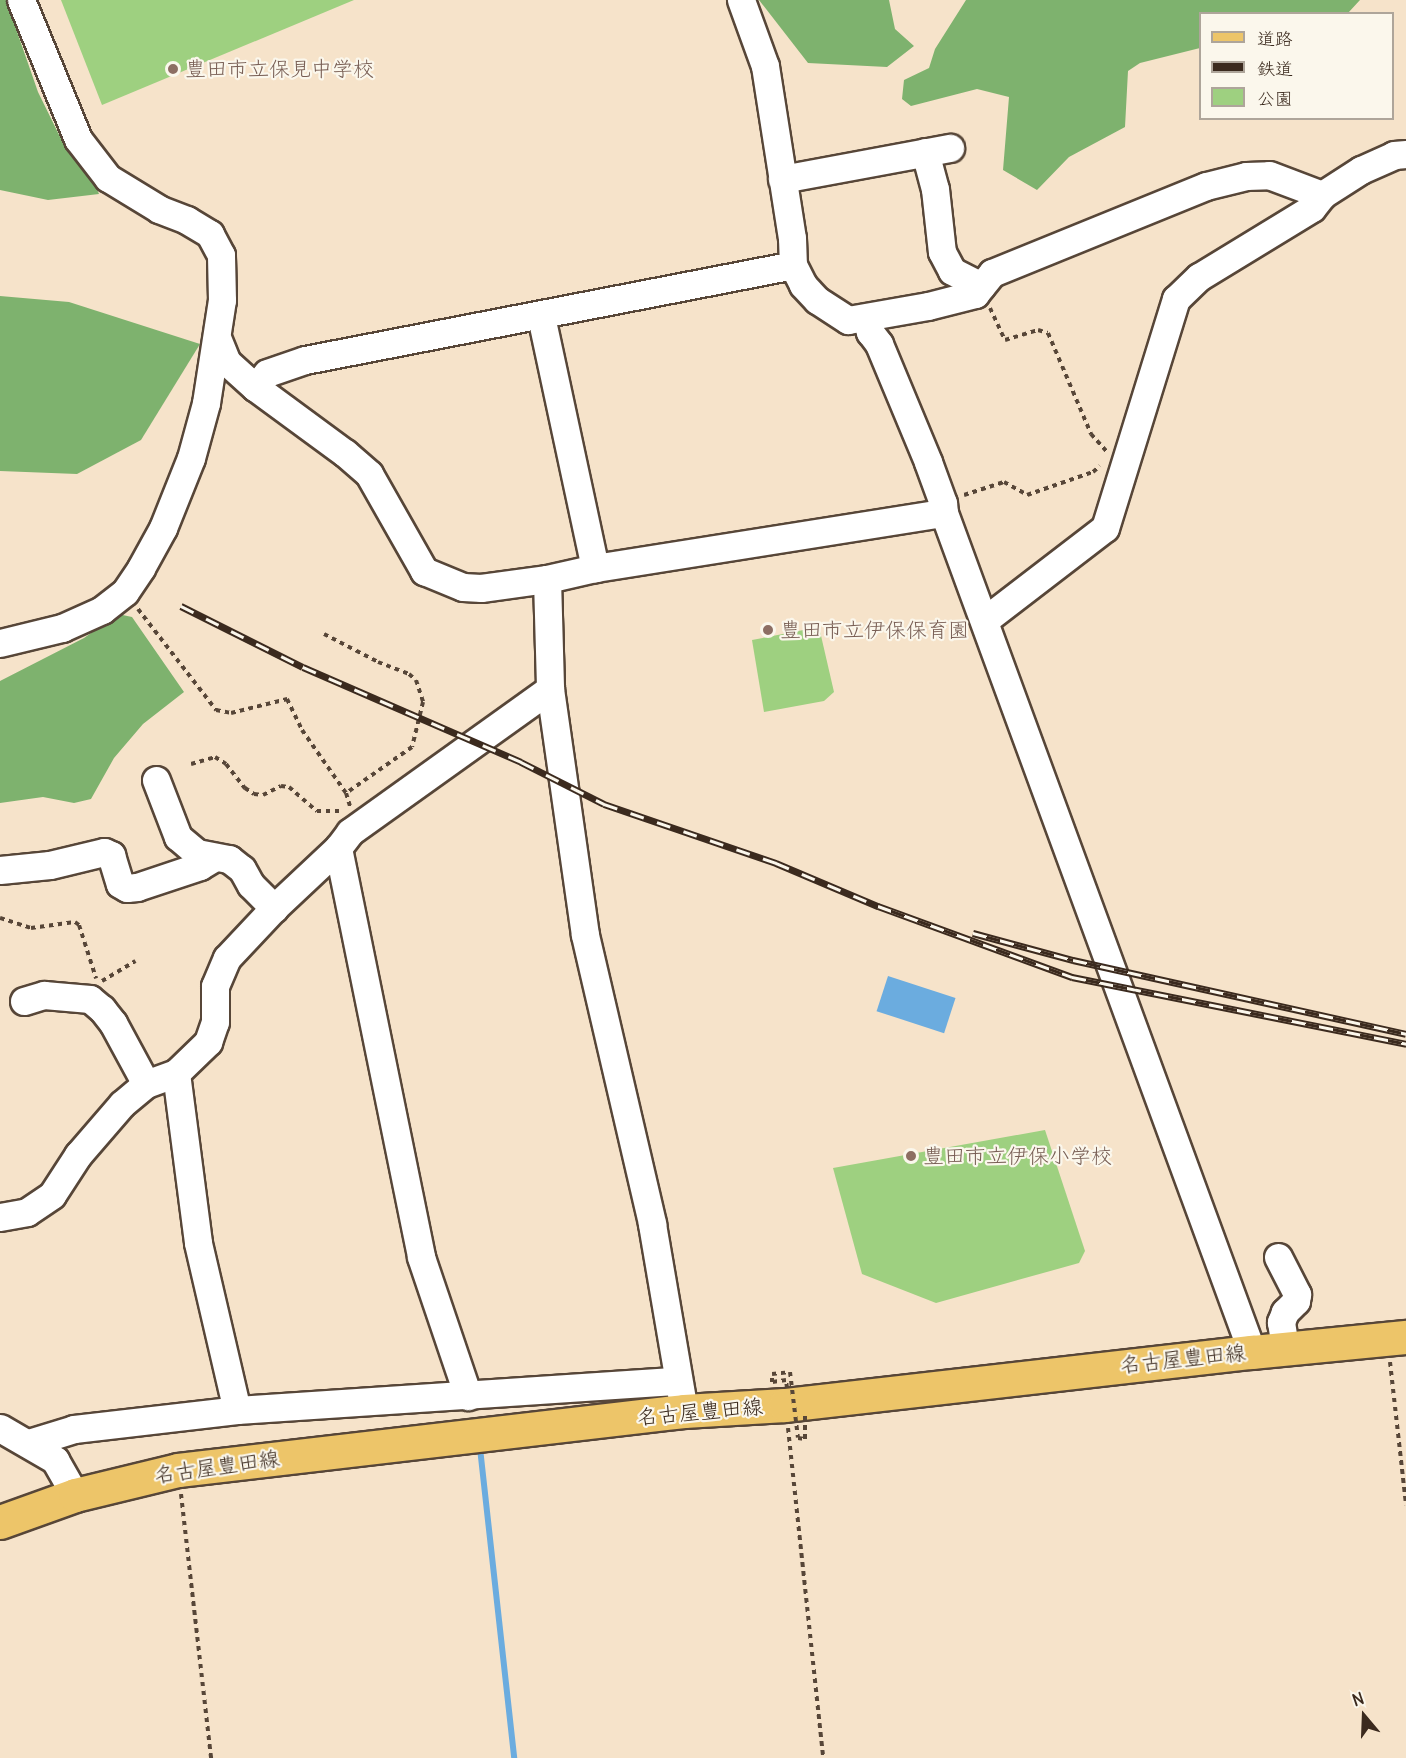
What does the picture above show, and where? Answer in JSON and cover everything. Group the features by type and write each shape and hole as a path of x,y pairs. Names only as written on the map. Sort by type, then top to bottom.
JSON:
{"main road":[{"name":"名古屋豊田線","path":"0,1522 75,1495 178,1470 680,1396 793,1403 1285,1348 1397,1338"}],"street":[{"path":"0,643 62,628 102,610 125,592 163,528 191,458 206,404 218,340 222,300 221,255 210,234 187,219 159,209 108,178 78,139 21,0"},
{"path":"741,0 765,66 792,238 793,265 803,285 817,300 848,320 928,306 975,294 992,273 1206,186 1246,176 1269,175 1322,195"},
{"path":"782,179 938,150 935,189 942,252 952,271 980,287"},
{"path":"985,620 1105,528 1118,452 1176,299 1198,277 1312,208 1322,195 1361,170 1394,155 1406,154"},
{"path":"255,387 267,373 305,360 541,316 793,265"},
{"path":"541,316 595,568"},
{"path":"866,318 870,332 879,344 985,620 1252,1352"},
{"path":"218,340 227,362 255,387 345,453 369,474 424,571 463,587 481,588 547,579 595,568 943,508"},
{"path":"29,1443 74,1429 237,1410 468,1396 680,1396 652,1224 585,935 550,689 547,579"},
{"path":"0,1218 27,1212 52,1196 78,1155 100,1127 146,1084 176,1074 208,1042 215,1022 215,986 227,958 274,908 338,848 350,832 550,689"},
{"path":"156,780 178,837 197,853 229,859 242,869 251,885 274,908"},
{"path":"338,848 421,1257 468,1396"},
{"path":"0,870 50,865 104,852 111,855 120,884 127,888 137,887 200,866 215,857"},
{"path":"24,1001 44,995 90,999 113,1023 146,1084"},
{"path":"176,1074 198,1243 237,1410"},
{"path":"1278,1257 1297,1294 1296,1301 1285,1312 1281,1322 1285,1348"},
{"path":"0,1428 55,1460 75,1495"}],"path":[{"path":"980,287 1005,340 1038,330 1048,333 1097,445 1118,452"},
{"path":"943,508 984,486 1004,482 1027,495 1035,494 1093,472 1118,452"},
{"path":"125,592 216,710 231,713 287,699 302,730 346,793 351,811 317,810 289,786 281,786 263,795 254,794 245,788 226,764 215,757 191,764"},
{"path":"324,634 378,662 409,674 416,680 423,702 412,747 346,793"},
{"path":"0,918 31,928 75,922 79,925 96,977 96,985 135,962"},
{"path":"1397,1338 1406,1505"},
{"path":"793,1403 805,1438 798,1438 790,1372 772,1374 772,1382 786,1380 793,1403 823,1758"},
{"path":"178,1470 211,1758"}],"green space":[{"path":"0,0 6,0 38,92 67,151 88,168 99,194 48,200 0,190"},
{"path":"61,0 354,0 102,105"},
{"path":"759,0 889,0 895,29 914,46 887,67 808,63"},
{"path":"966,0 1360,0 1349,12 1199,12 1199,48 1140,63 1128,71 1125,127 1069,157 1037,190 1003,170 1009,97 977,89 911,106 902,99 904,80 929,68 935,49"},
{"path":"0,296 69,302 200,344 141,440 77,474 0,471"},
{"path":"118,614 132,617 184,692 143,724 114,758 91,799 74,803 43,797 0,803 0,681 84,638"},
{"path":"819,627 834,692 824,701 764,712 752,640"},
{"path":"1045,1130 1085,1251 1079,1263 936,1303 862,1274 833,1168"}],"water":[{"path":"888,976 956,998 944,1033 877,1011"}],"waterway":[{"path":"480,1448 514,1758"}],"railway":[{"path":"181,606 303,667 521,762 604,804 776,863 878,906 1072,977 1406,1044"},
{"path":"973,933 1073,960 1406,1034"}],"place":[{"name":"豊田市立保見中学校","path":"173,69"},
{"name":"豊田市立伊保保育園","path":"768,630"},
{"name":"豊田市立伊保小学校","path":"911,1156"}]}
